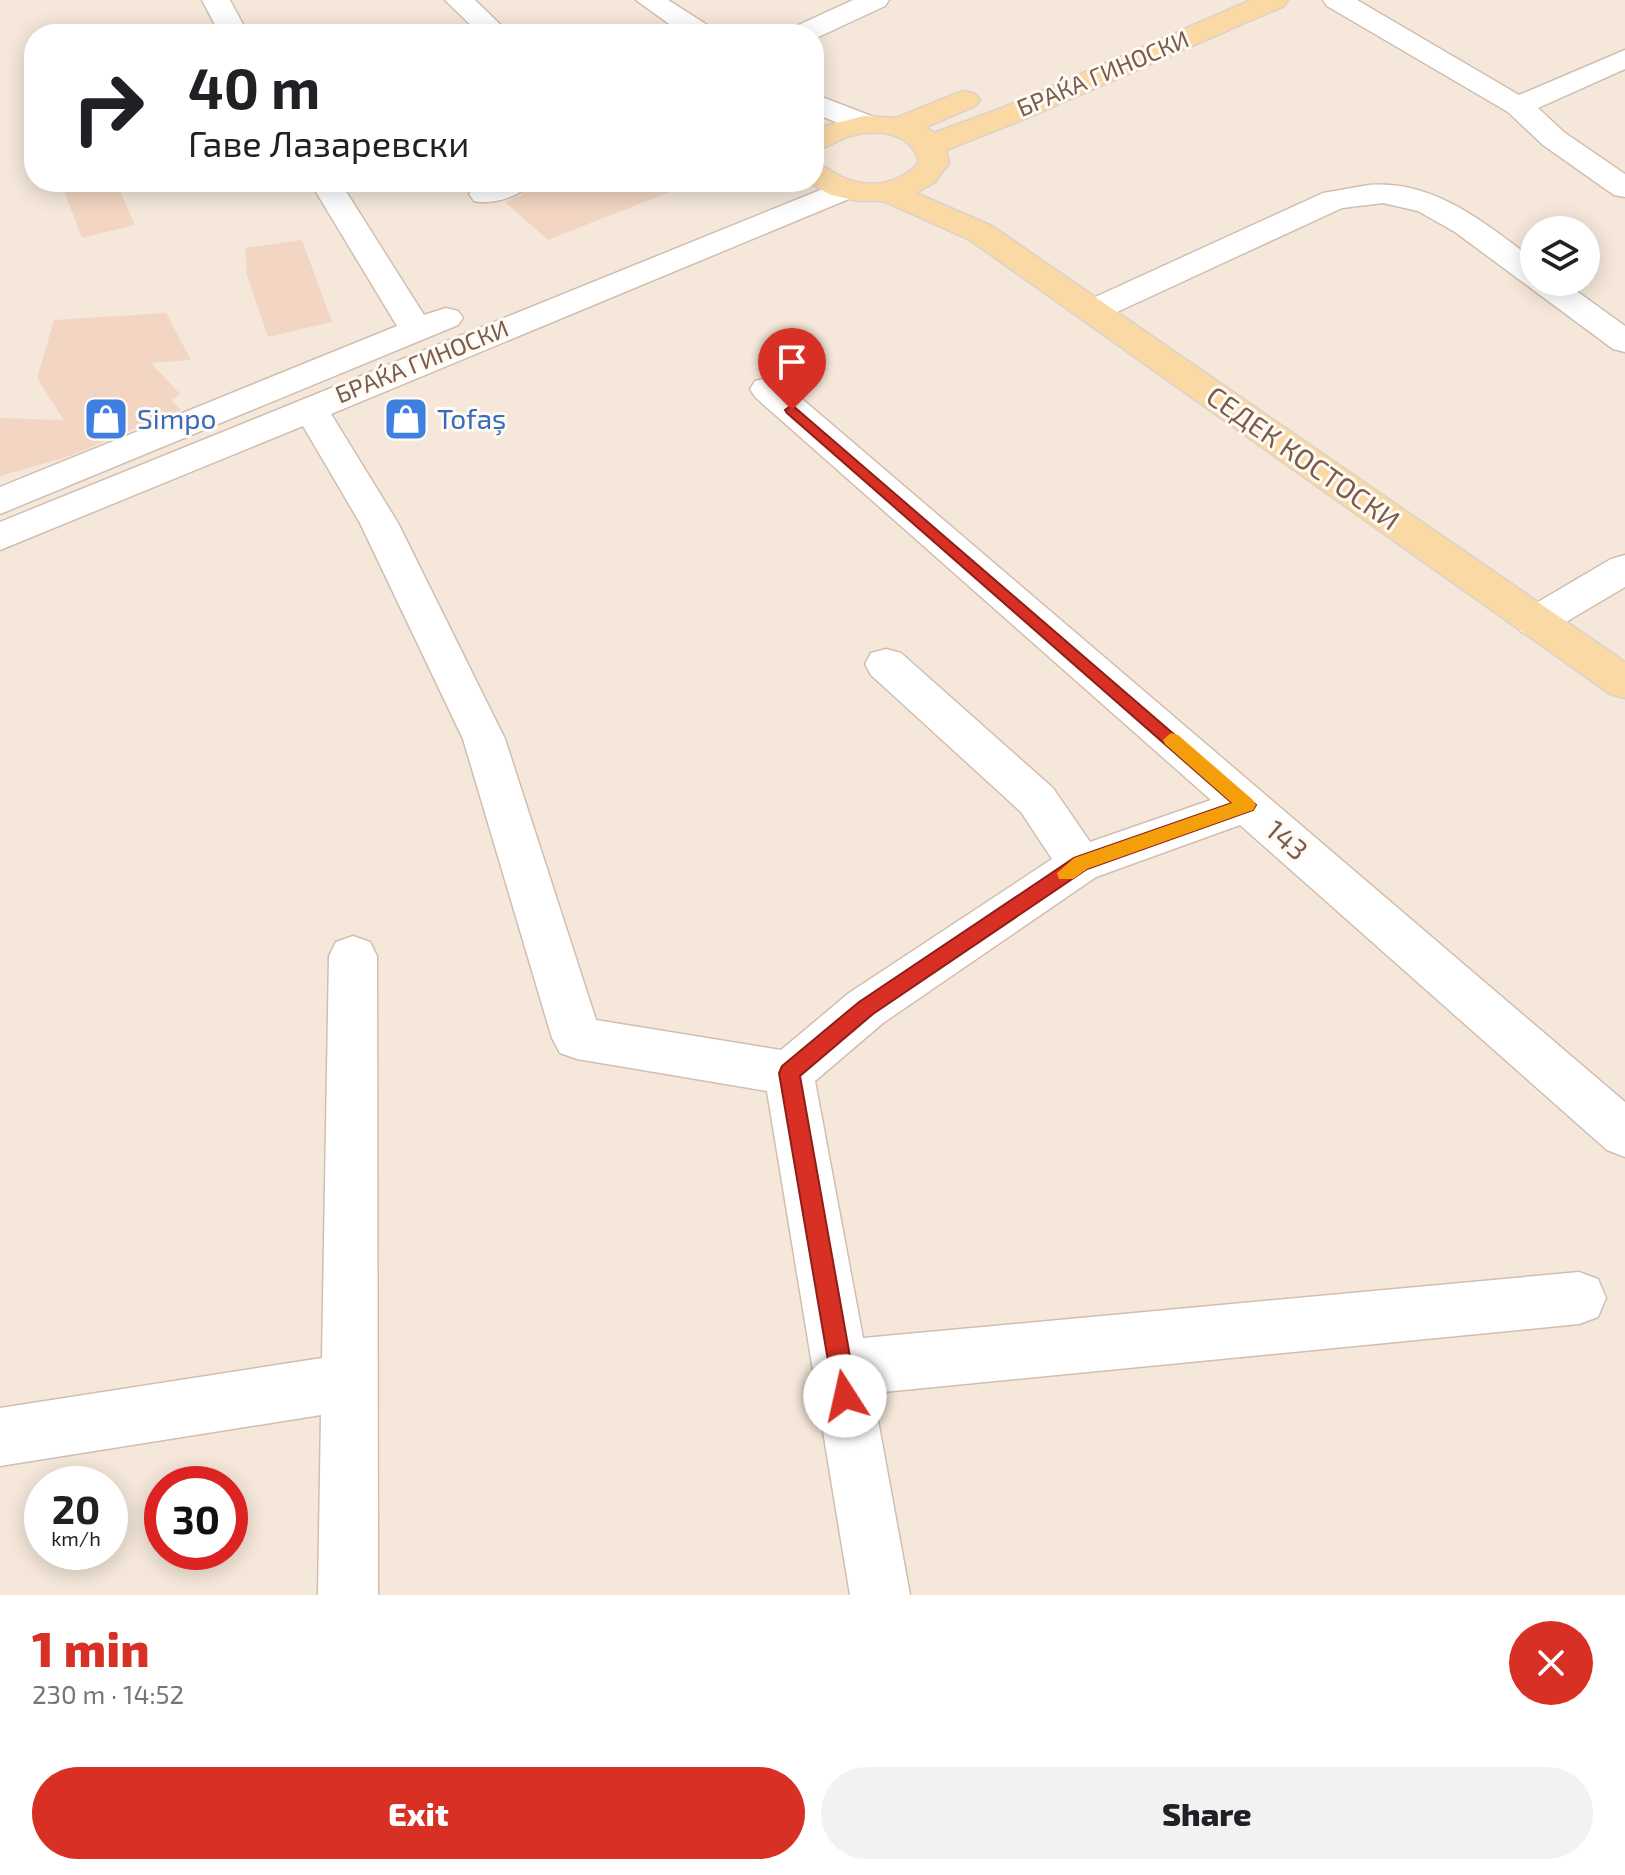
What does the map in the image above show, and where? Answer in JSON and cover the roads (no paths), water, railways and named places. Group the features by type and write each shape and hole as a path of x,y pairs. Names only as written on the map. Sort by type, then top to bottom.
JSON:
{"main road":[{"name":"БРАЌА ГИНОСКИ","path":"1165,18 1208,0"},
{"name":"БРАЌА ГИНОСКИ","path":"824,179 845,189 886,191 919,181 932,154 1012,114 1274,0"},
{"name":"БРАЌА ГИНОСКИ","path":"899,127 992,89"},
{"name":"БРАЌА ГИНОСКИ","path":"824,134 863,123 899,127 912,132 932,154"},
{"path":"932,154 981,233"},
{"path":"886,191 981,233"},
{"name":"СЕДЕК КОСТОСКИ","path":"981,233 1625,683"}],"street":[{"path":"216,0 229,24"},
{"path":"459,0 485,24"},
{"path":"650,0 687,24"},
{"path":"823,24 875,0"},
{"path":"1337,0 1518,106 1554,139 1625,188"},
{"path":"1518,106 1625,59"},
{"path":"824,107 863,123"},
{"name":"БРАЌА ГИНОСКИ","path":"0,537 845,189"},
{"path":"331,192 417,330"},
{"path":"485,194 490,192"},
{"name":"БРАЌА ГИНОСКИ","path":"0,501 757,192"},
{"path":"1092,311 1334,200 1368,194 1412,199 1441,211 1520,266"},
{"path":"1561,296 1625,342"},
{"name":"143","path":"768,389 1625,1134"},
{"path":"310,408 379,523 484,739 577,1038 789,1073 866,1008 1080,864 1247,805"},
{"path":"1535,622 1625,569"},
{"path":"886,664 1037,800 1080,864"},
{"path":"348,1595 353,956"},
{"path":"789,1073 880,1595"},
{"path":"840,1368 1579,1298"},
{"path":"0,1437 350,1382"}],"place":[{"name":"Simpo","path":"106,419"},
{"name":"Tofaş","path":"406,419"}]}
